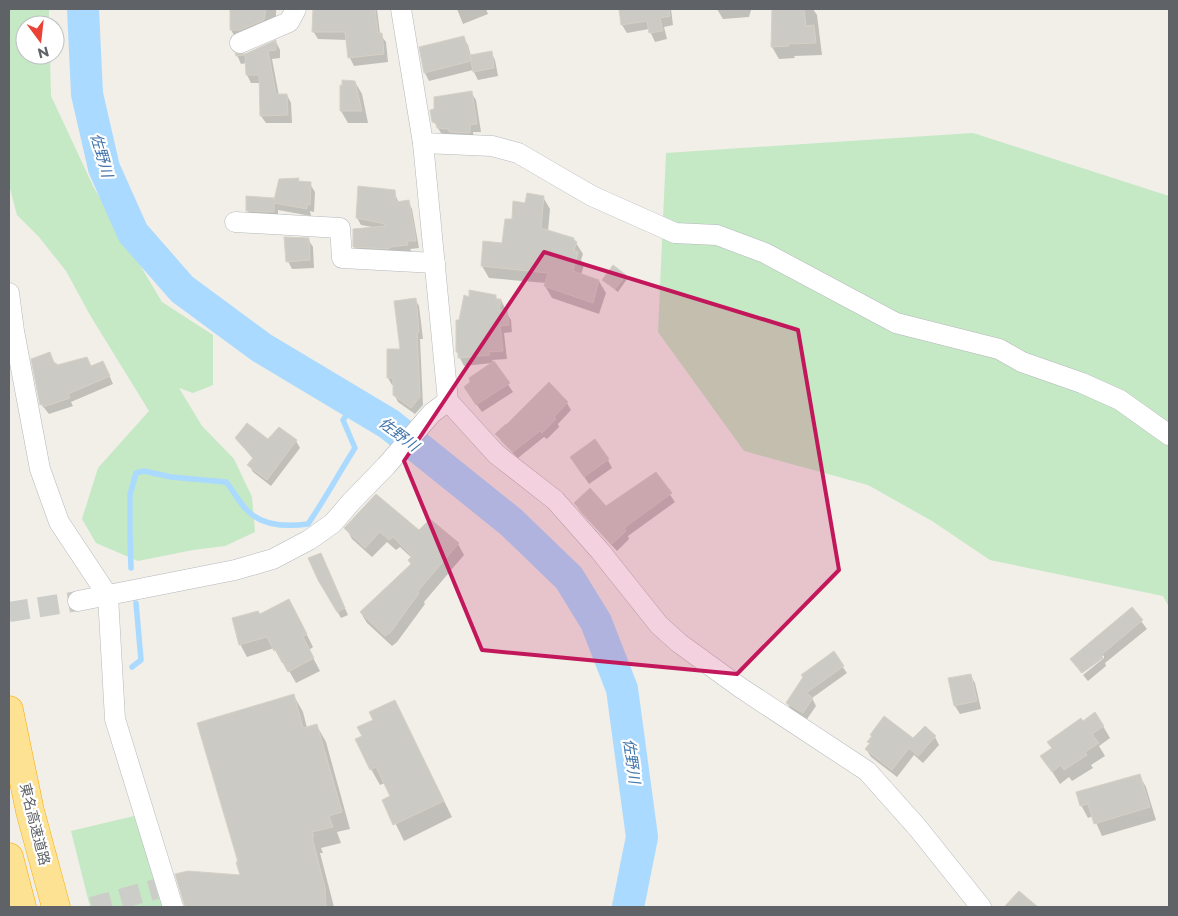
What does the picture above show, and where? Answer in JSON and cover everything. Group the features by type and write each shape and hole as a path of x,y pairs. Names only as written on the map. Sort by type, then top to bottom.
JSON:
{"highway":[{"name":"東名高速道路","path":"9,710 30,811 56,907"},
{"path":"9,856 22,907"}],"street":[{"path":"240,43 289,22 296,9"},
{"path":"404,10 423,143 448,401 496,454 554,500 600,551 659,624 679,643 741,688 867,771 917,827 980,907"},
{"path":"423,143 492,146 518,153 592,196 675,233 717,235 765,253 896,323 998,349 1022,362 1082,383 1120,400 1169,435"},
{"path":"235,222 340,228 342,258 435,263"},
{"path":"9,293 14,331 40,468 59,522 108,596 115,719 166,896"},
{"path":"78,600 108,596 235,570 273,559 309,540 333,523 432,413 448,401"}],"highlighted area":[{"path":"544,252 798,330 839,570 737,674 482,650 404,461"}],"green space":[{"path":"9,9 49,9 49,15 15,15 15,65 50,65 51,96 94,188 162,302 213,335 213,385 193,393 179,388 202,426 234,459 252,497 255,532 225,546 138,561 96,543 82,519 98,468 149,411 90,315 66,271 39,237 17,215 9,185"},
{"path":"973,133 1169,196 1169,607 1163,596 990,560 932,521 868,485 744,451 658,332 666,153"},
{"path":"134,816 166,907 90,907 71,831"}],"building":[{"path":"230,9 266,9 264,20 240,30 230,30"},
{"path":"313,9 375,9 378,33 382,33 384,54 348,58 345,32 312,32"},
{"path":"619,9 669,9 670,16 660,18 663,31 649,33 647,21 621,25"},
{"path":"772,9 804,9 806,26 814,25 816,43 771,47"},
{"path":"464,36 471,60 470,55 492,51 494,68 473,72 471,61 424,73 419,47"},
{"path":"276,40 276,50 268,51 276,94 287,94 288,115 260,116 259,75 246,75 245,55 236,56 235,53 245,54"},
{"path":"342,80 355,81 362,111 340,111 340,85 342,86"},
{"path":"472,91 477,124 470,125 470,133 449,132 449,129 437,128 436,123 432,122 430,110 434,109 434,97"},
{"path":"299,178 298,181 311,182 310,205 307,204 307,209 274,203 274,212 246,211 246,196 274,198 274,200 279,179"},
{"path":"358,186 395,190 396,202 409,200 416,241 407,241 408,245 389,247 389,249 353,247 353,229 385,226 385,224 356,218"},
{"path":"527,193 544,196 541,228 574,238 577,242 574,250 578,252 573,271 599,280 593,303 544,286 548,273 481,266 483,241 502,243 505,219 512,219 513,201 525,203"},
{"path":"284,237 309,238 310,260 286,262"},
{"path":"613,265 626,275 615,289 602,280"},
{"path":"469,290 496,295 496,299 501,299 499,311 507,310 509,325 500,326 503,351 488,352 490,355 458,358 458,352 456,352 456,320 459,320 464,295 469,297"},
{"path":"416,298 419,332 417,332 420,397 411,408 393,395 393,378 387,378 387,349 400,349 394,301"},
{"path":"50,352 54,363 57,365 87,357 91,366 103,361 110,376 68,394 70,398 43,407 42,404 40,405 31,359"},
{"path":"494,361 510,383 476,405 464,387 470,382 469,378"},
{"path":"549,382 568,402 554,417 556,419 542,433 540,431 513,452 495,434"},
{"path":"247,423 268,439 279,427 297,440 267,480 247,465 253,458 235,438"},
{"path":"595,439 609,459 584,477 570,457"},
{"path":"656,472 672,493 624,528 626,531 612,544 574,503 590,488 606,506"},
{"path":"376,494 419,530 430,519 459,543 418,591 419,593 391,632 385,636 360,612 411,564 408,560 412,556 393,537 389,540 380,532 365,548 344,528"},
{"path":"321,553 345,608 337,612 318,580 308,558"},
{"path":"289,599 307,634 303,637 314,658 288,672 267,637 239,645 232,618 258,611 260,614"},
{"path":"1132,607 1143,620 1101,655 1103,658 1082,673 1070,659"},
{"path":"834,651 844,666 806,693 813,698 803,713 786,703 803,677 801,675"},
{"path":"971,674 977,701 954,706 948,678"},
{"path":"294,694 303,728 317,724 342,812 329,816 333,827 312,832 325,888 326,907 185,907 175,874 188,871 240,875 236,862 238,862 197,723"},
{"path":"395,700 444,801 393,825 382,800 390,796 376,767 370,770 355,739 362,736 357,727 373,720 369,712"},
{"path":"1095,712 1104,726 1092,734 1099,743 1085,752 1087,755 1064,770 1061,765 1052,772 1040,756 1052,748 1047,742 1081,718 1083,721"},
{"path":"884,716 913,738 925,726 936,736 918,756 909,748 892,770 865,749 870,743 867,742 872,736 870,735"},
{"path":"1140,774 1150,807 1094,824 1088,804 1080,806 1076,792"},
{"path":"1019,891 1038,907 1004,907"}],"waterway":[{"name":"佐野川","path":"83,9 87,94 104,168 133,233 182,289 262,348 389,424 511,522 569,578 596,622 622,689 642,837 628,907"},
{"path":"131,568 130,495 136,473 144,471 171,477 226,482 242,505 258,519 282,525 308,524 355,448 343,420 355,403"},
{"path":"132,667 141,660 136,603"}],"tunnel":[{"path":"9,612 78,601"},
{"path":"92,907 156,889"}]}
